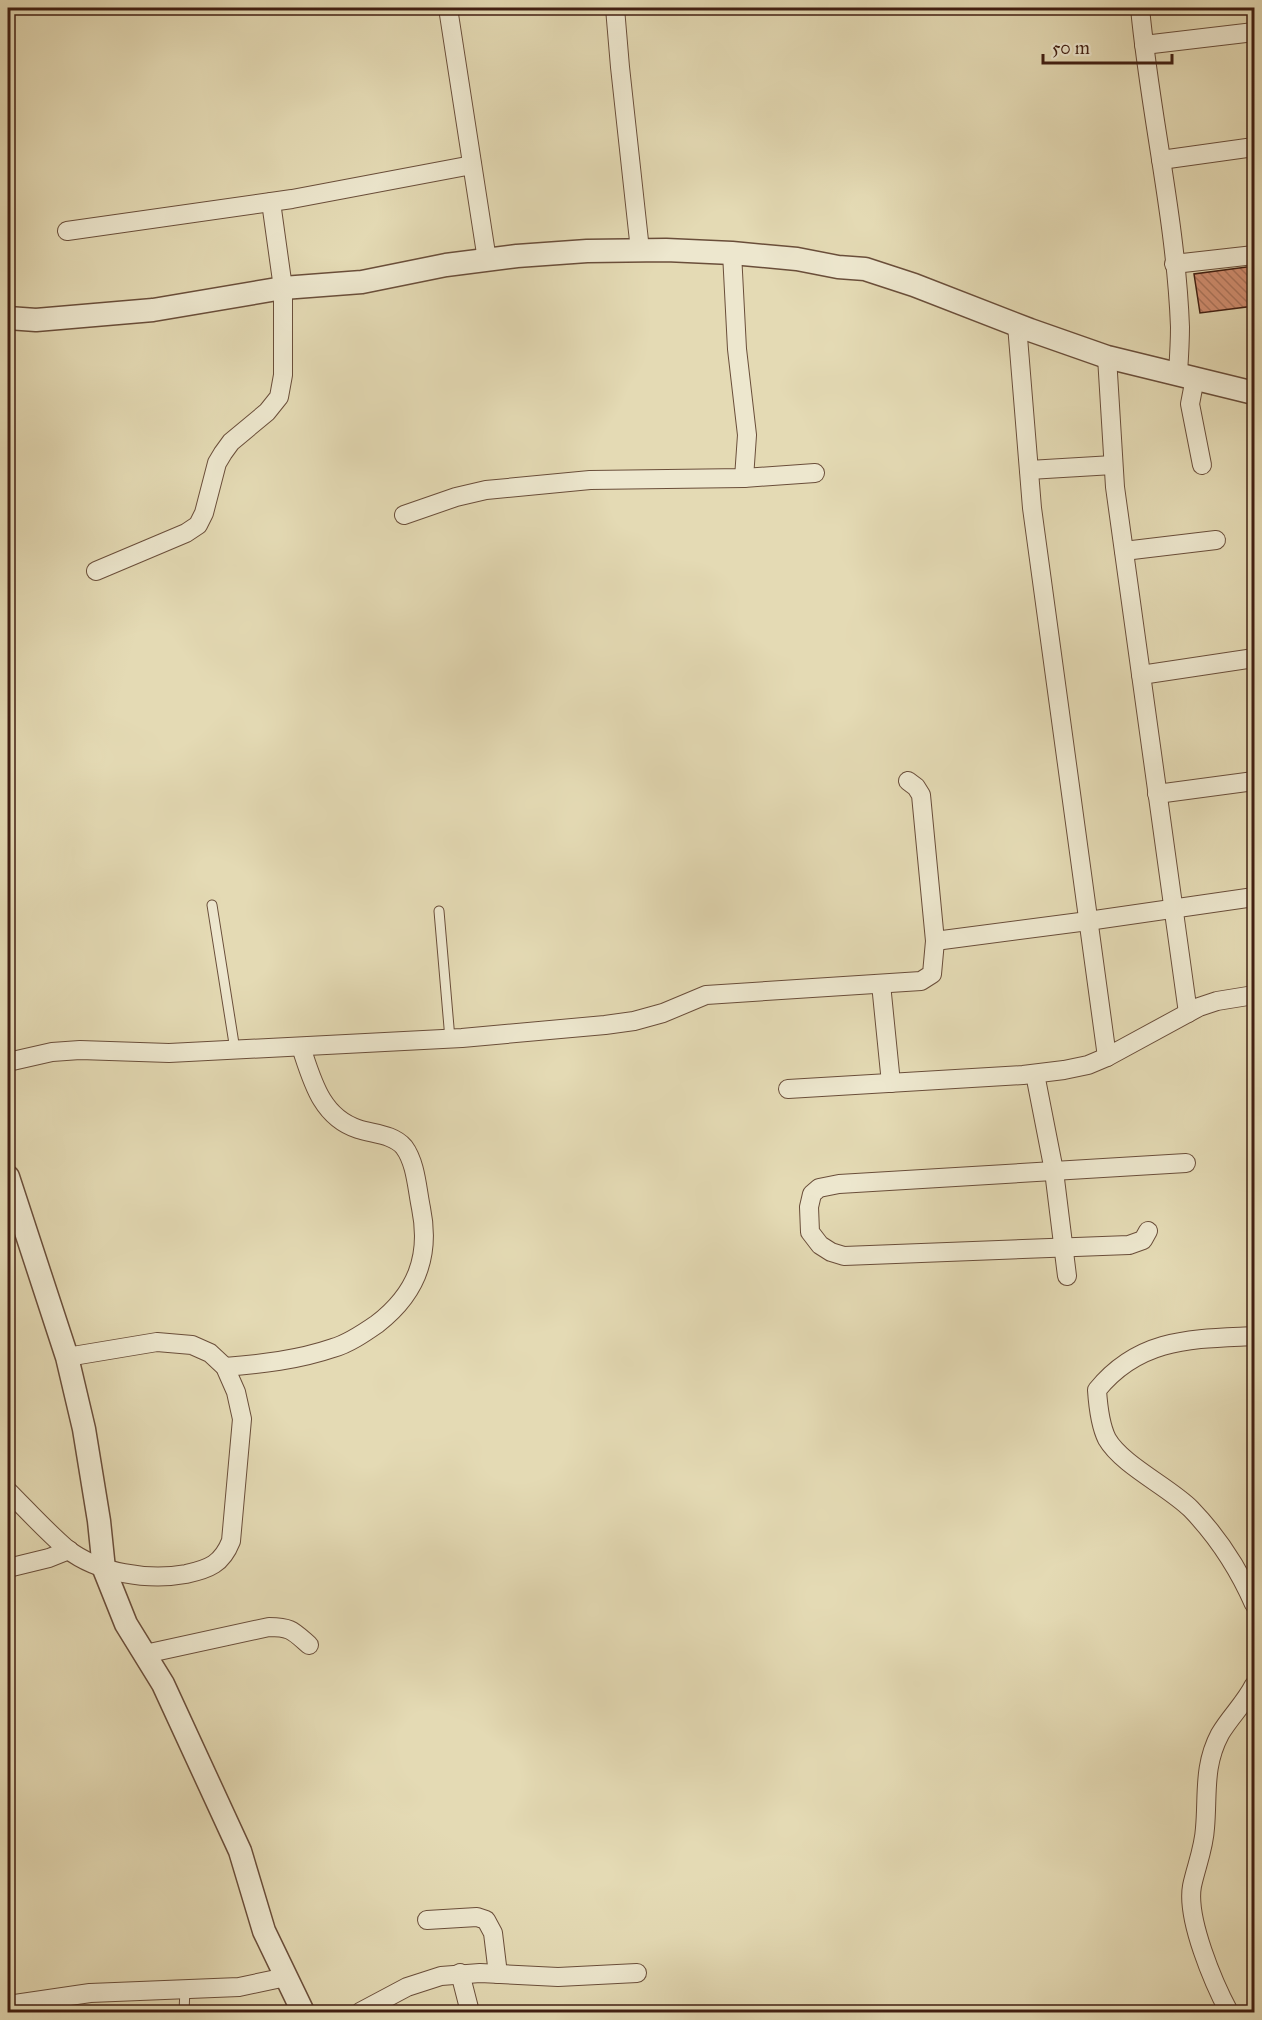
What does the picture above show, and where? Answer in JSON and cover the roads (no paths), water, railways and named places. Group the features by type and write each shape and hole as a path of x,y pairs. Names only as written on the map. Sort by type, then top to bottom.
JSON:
{"street":[{"path":"448,8 487,260"},
{"path":"615,8 640,250"},
{"path":"1140,8 1161,160 1186,376 1202,465"},
{"path":"1144,45 1254,32"},
{"path":"1161,160 1254,147"},
{"path":"68,231 271,202 472,165"},
{"path":"96,571 186,533 198,525 204,513 217,463 223,453 231,442 267,412 279,397 283,375 283,288 271,202"},
{"path":"8,318 36,320 153,310 283,288 362,282 446,265 587,251 732,253 797,259 838,267 865,269 1107,357 1254,393"},
{"path":"732,253 736,349 747,435 744,478"},
{"path":"1174,264 1254,255"},
{"path":"1017,325 1032,508 1107,1057"},
{"path":"1107,357 1113,465 1188,1013"},
{"path":"1029,470 1113,465"},
{"path":"404,515 456,497 486,490 590,480 744,478 815,473"},
{"path":"1124,551 1216,540"},
{"path":"1141,675 1254,658"},
{"path":"8,1062 43,1053 80,1050 169,1053 450,1039 634,1021 663,1013 706,995 921,981 932,974 935,941 921,795 908,781"},
{"path":"1157,794 1254,782"},
{"path":"935,941 1254,897"},
{"path":"880,984 891,1083"},
{"path":"788,1089 1035,1074 1088,1065 1188,1013 1217,1001 1254,995"},
{"path":"225,1367 262,1364 335,1348 366,1332 396,1309 410,1289 418,1272 425,1242 423,1216 412,1161 405,1148 397,1140 357,1129 339,1120 324,1105 315,1090 301,1047"},
{"path":"1035,1074 1054,1171 1067,1276"},
{"path":"1148,1231 1143,1240 1130,1245 844,1256 820,1245 810,1232 809,1207 812,1194 819,1188 839,1184 1185,1163"},
{"path":"8,1177 67,1357 84,1429 99,1521 104,1569 126,1624 163,1684 240,1851 264,1931 303,2013"},
{"path":"1254,1336 1184,1340 1160,1345 1137,1357 1106,1379 1097,1390 1098,1406 1106,1437 1111,1444 1190,1508 1213,1535 1244,1581 1254,1604"},
{"path":"8,1491 69,1550 104,1569 140,1576 169,1577 195,1572 216,1563 225,1556 231,1541 242,1419 236,1392 225,1367 210,1353 192,1345 158,1342 67,1357"},
{"path":"8,1568 49,1558 69,1550"},
{"path":"145,1654 269,1627 285,1627 309,1646"},
{"path":"1229,2013 1197,1934 1191,1888 1200,1861 1205,1829 1208,1764 1220,1734 1254,1685"},
{"path":"427,1920 477,1917 486,1920 493,1933 498,1974"},
{"path":"360,2013 407,1987 441,1976 460,1973 558,1977 637,1973"},
{"path":"460,1973 470,2013"},
{"path":"8,2005 90,1993 239,1987 286,1977"}],"lane":[{"path":"212,905 235,1050"},
{"path":"439,911 450,1039"},
{"path":"184,1989 184,2013"}]}
